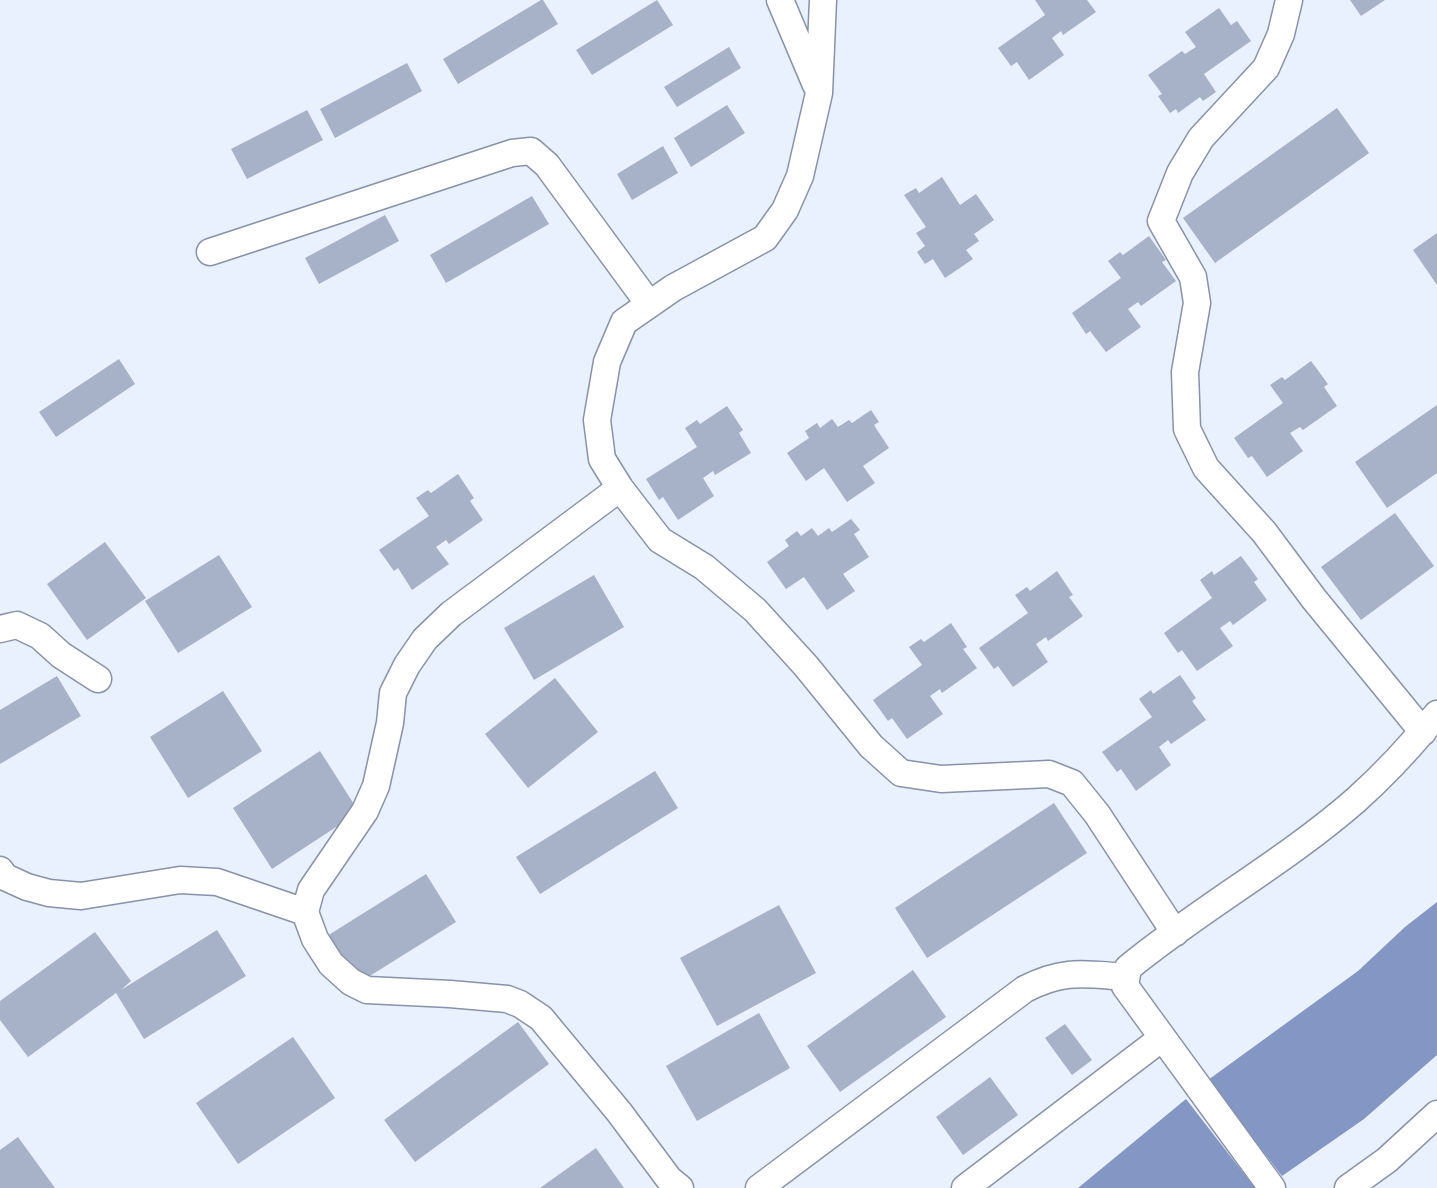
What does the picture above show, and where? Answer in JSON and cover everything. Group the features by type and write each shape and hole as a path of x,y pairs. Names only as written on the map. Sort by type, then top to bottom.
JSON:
{"street":[{"path":"780,0 819,93"},
{"path":"822,0 819,93 800,176 785,210 765,238 673,288 624,322 607,362 597,420 603,459 620,488 660,540 704,567 755,610 806,666 871,746 901,773 942,779 1049,774 1072,783 1097,814 1175,933"},
{"path":"1272,1188 1125,986 1128,968 1313,835 1355,800 1430,723 1314,599 1264,532 1206,468 1187,429 1185,372 1197,303 1193,278 1161,221 1180,173 1201,138 1266,68 1281,34 1289,0"},
{"path":"209,252 512,153 531,151 547,165 649,304"},
{"path":"620,488 461,606 425,639 407,665 393,693 390,723 376,786 365,811 311,890 305,912 315,939 331,964 351,982 367,990 507,999 541,1018 619,1112 669,1179 680,1188"},
{"path":"0,629 18,625 40,636 61,655 98,679"},
{"path":"0,870 5,877 27,887 50,893 81,896 180,880 216,882 305,912"},
{"path":"759,1188 1025,989 1047,977 1070,973 1126,977"},
{"path":"965,1188 1162,1038"},
{"path":"1348,1188 1387,1160 1437,1114"}],"water":[{"path":"1437,902 1437,1055 1364,1119 1282,1176 1208,1080 1358,971 1405,927"},
{"path":"1186,1099 1255,1188 1078,1188"}],"building":[{"path":"541,0 558,24 458,84 443,59"},
{"path":"657,0 673,25 592,75 576,50"},
{"path":"1035,0 1087,0 1096,12 1063,35 1061,31 1052,38 1064,55 1029,80 1017,62 1011,66 998,48 1045,15"},
{"path":"1350,0 1385,0 1361,16"},
{"path":"1219,8 1231,25 1237,21 1251,41 1204,74 1216,92 1203,101 1200,97 1178,113 1176,109 1170,113 1158,96 1162,94 1148,75 1182,51 1185,54 1196,47 1185,32"},
{"path":"729,47 741,68 677,107 664,87"},
{"path":"407,63 422,91 335,138 320,109"},
{"path":"727,105 745,133 691,167 674,138"},
{"path":"1337,108 1369,153 1215,263 1183,218"},
{"path":"307,110 323,140 247,179 231,149"},
{"path":"663,146 678,173 632,200 617,174"},
{"path":"942,177 960,205 976,194 994,220 974,234 979,241 966,250 973,259 945,278 933,259 925,264 917,252 925,246 916,233 926,227 904,195 916,188 919,193"},
{"path":"532,196 549,224 446,283 430,255"},
{"path":"385,215 399,241 319,284 305,258"},
{"path":"1437,233 1437,285 1413,250"},
{"path":"1149,236 1166,260 1162,262 1176,281 1141,306 1138,302 1128,309 1141,327 1106,352 1090,331 1086,334 1072,313 1121,278 1108,261 1120,252 1123,255"},
{"path":"119,359 135,384 56,437 39,412"},
{"path":"1311,361 1328,384 1324,387 1337,406 1303,430 1300,427 1290,433 1303,451 1267,477 1252,456 1248,458 1234,438 1283,403 1270,385 1282,377 1285,380"},
{"path":"1437,405 1437,473 1387,508 1355,462"},
{"path":"727,406 743,430 739,433 751,453 715,475 713,471 703,478 714,496 678,520 663,497 659,500 646,479 697,447 685,428 697,420 700,424"},
{"path":"871,410 879,422 874,425 889,448 863,466 875,483 847,502 824,468 806,481 787,453 809,438 805,431 817,423 820,428 832,419 838,427 849,420 852,423"},
{"path":"458,474 474,498 470,501 483,520 449,544 446,540 436,547 449,564 412,590 398,568 394,571 379,550 429,516 416,498 428,490 431,493"},
{"path":"1395,513 1434,566 1361,620 1321,567"},
{"path":"851,519 860,530 854,534 869,557 843,574 855,591 827,610 804,577 786,589 767,562 789,546 785,540 797,531 801,536 812,528 818,536 829,528 832,532"},
{"path":"105,542 146,598 87,640 47,584"},
{"path":"219,555 252,607 178,653 145,601"},
{"path":"1241,556 1258,579 1254,582 1267,600 1233,625 1230,621 1220,628 1233,646 1197,671 1182,650 1178,653 1164,633 1212,598 1200,580 1212,571 1214,575"},
{"path":"1057,571 1073,595 1069,597 1083,616 1048,641 1046,637 1036,644 1048,662 1013,687 998,666 994,669 979,648 1028,613 1015,595 1027,587 1030,591"},
{"path":"594,575 624,627 534,680 504,628"},
{"path":"951,623 967,647 963,649 977,668 942,693 940,689 930,696 943,714 907,739 892,718 888,721 873,700 922,665 909,647 921,639 924,642"},
{"path":"1180,675 1196,698 1192,701 1206,720 1171,744 1168,740 1159,747 1171,765 1136,791 1121,769 1117,772 1102,752 1152,717 1139,699 1151,690 1153,694"},
{"path":"57,676 81,716 0,764 0,710"},
{"path":"555,678 598,732 528,788 485,734"},
{"path":"223,691 262,751 188,798 150,737"},
{"path":"320,751 359,812 272,869 233,808"},
{"path":"655,771 678,808 540,894 516,857"},
{"path":"1054,803 1087,853 927,958 895,908"},
{"path":"426,874 456,922 357,984 327,936"},
{"path":"779,905 816,973 717,1026 680,958"},
{"path":"217,930 246,976 144,1039 116,993 28,1057 0,1020 0,1001 95,932 131,981 121,990"},
{"path":"913,970 946,1017 840,1092 807,1046"},
{"path":"759,1013 790,1068 697,1121 666,1066"},
{"path":"518,1022 549,1064 415,1162 384,1120"},
{"path":"1065,1024 1092,1060 1072,1075 1045,1038"},
{"path":"293,1037 335,1098 238,1164 196,1103"},
{"path":"990,1077 1018,1115 963,1155 936,1117"},
{"path":"18,1137 55,1188 0,1188 0,1150"},
{"path":"596,1148 624,1188 540,1188"}]}
